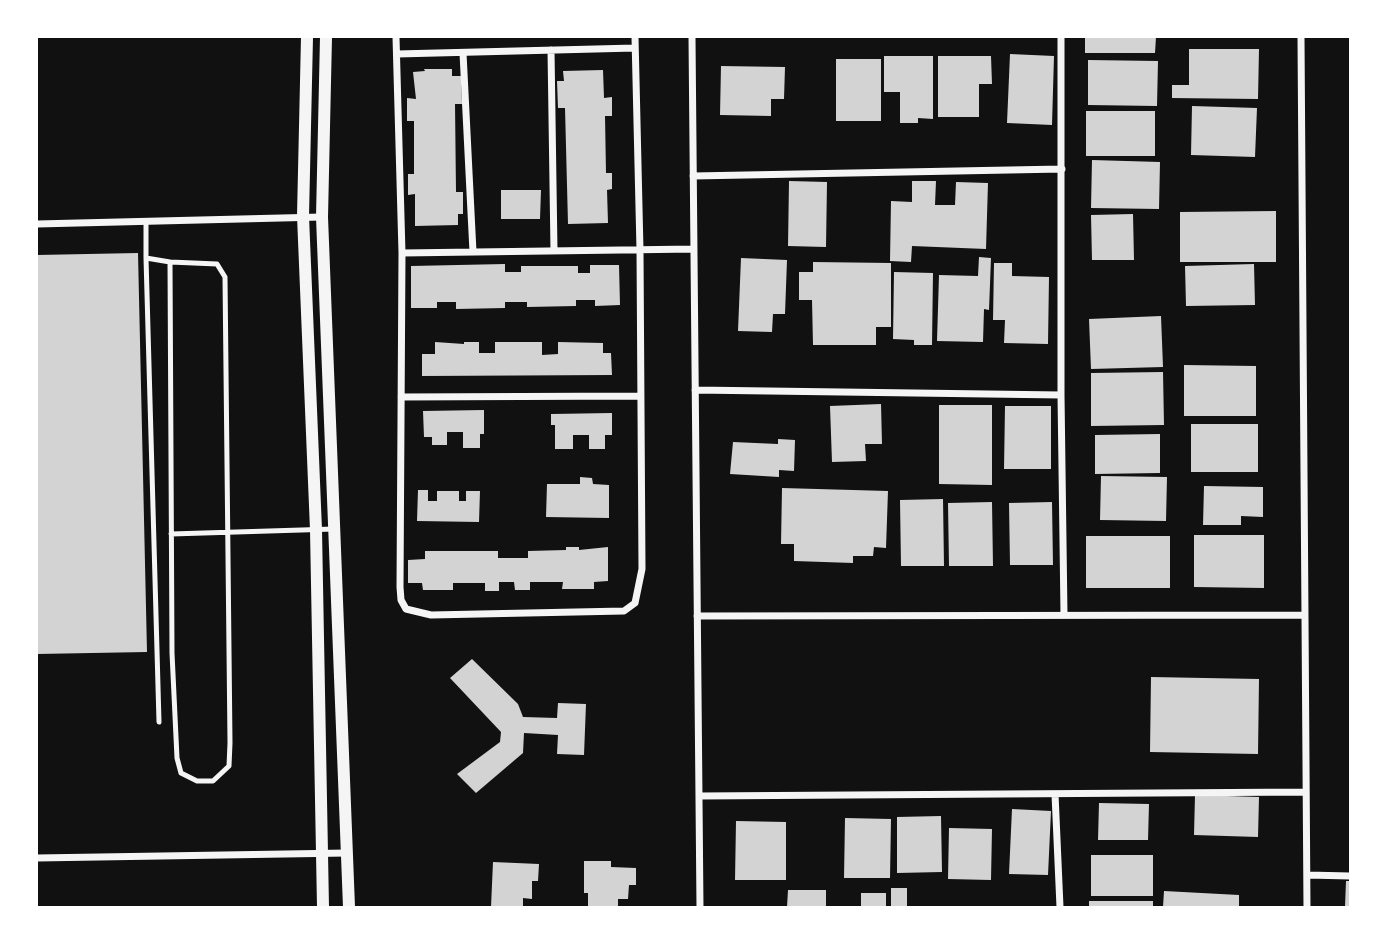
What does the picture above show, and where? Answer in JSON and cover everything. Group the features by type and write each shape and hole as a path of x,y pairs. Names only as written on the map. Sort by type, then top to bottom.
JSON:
{"street":[{"path":"307,37 303,216 316,530 323,907"},
{"path":"326,37 322,217 349,907"},
{"path":"396,37 402,253 401,600 406,609 431,615 624,611 635,603 641,585 642,569 640,250 635,37"},
{"path":"692,37 700,907"},
{"path":"1061,37 1064,614"},
{"path":"1300,37 1307,907"},
{"path":"397,54 635,48"},
{"path":"551,50 554,251"},
{"path":"463,53 473,252"},
{"path":"693,176 1062,169"},
{"path":"37,224 322,217"},
{"path":"402,253 694,249"},
{"path":"695,390 1061,396"},
{"path":"401,397 641,396"},
{"path":"697,616 1305,615"},
{"path":"699,796 1306,792"},
{"path":"1055,794 1060,907"},
{"path":"37,858 347,853"},
{"path":"1307,875 1350,876"}],"lane":[{"path":"146,221 159,722"},
{"path":"146,258 217,264 225,277 230,743 229,766 213,781 197,781 181,773 177,758 172,653 170,262"},
{"path":"172,534 334,530"}],"building":[{"path":"1085,37 1156,37 1155,53 1085,53"},
{"path":"1189,49 1259,49 1258,99 1172,98 1172,85 1189,85"},
{"path":"1010,54 1054,56 1052,125 1007,123"},
{"path":"884,56 933,56 933,119 918,118 918,123 900,123 900,92 884,92"},
{"path":"938,56 991,56 992,84 979,84 979,117 938,117"},
{"path":"836,59 881,59 881,121 836,121"},
{"path":"1088,60 1158,61 1157,106 1088,105"},
{"path":"721,66 785,67 784,99 771,99 771,116 720,115"},
{"path":"424,69 452,69 452,76 461,76 462,104 455,104 456,192 463,192 463,214 458,214 458,225 415,226 415,194 408,195 408,174 414,174 414,121 407,121 407,98 416,99 413,72 425,71"},
{"path":"603,70 604,98 612,97 612,116 605,116 606,173 612,173 612,189 607,190 608,223 568,224 565,108 558,108 557,81 564,81 563,71"},
{"path":"1192,106 1257,108 1255,157 1191,155"},
{"path":"1086,111 1155,111 1155,156 1086,156"},
{"path":"1092,160 1160,162 1159,209 1091,208"},
{"path":"789,181 827,182 826,247 788,246"},
{"path":"912,181 936,181 935,205 955,205 956,182 988,183 986,249 912,246 911,262 890,261 891,201 912,202"},
{"path":"501,190 541,190 540,219 501,219"},
{"path":"1276,211 1276,262 1180,262 1180,212"},
{"path":"1133,214 1134,260 1092,260 1091,215"},
{"path":"138,253 147,652 37,654 37,255"},
{"path":"979,257 991,258 989,310 984,309 983,342 937,341 939,275 978,276"},
{"path":"741,258 787,260 785,314 773,314 772,332 738,331"},
{"path":"813,262 891,263 891,327 876,327 876,345 813,345 812,300 799,300 799,272 813,272"},
{"path":"994,263 1012,263 1012,276 1049,277 1048,344 1004,343 1005,320 993,320"},
{"path":"505,264 505,272 521,272 521,266 578,266 578,273 590,273 590,265 619,265 620,305 595,306 595,300 576,300 576,306 527,307 527,302 505,302 505,308 456,309 456,302 437,302 437,308 411,308 411,266"},
{"path":"1254,264 1255,305 1186,306 1185,266"},
{"path":"894,272 933,273 932,345 914,345 914,340 893,339"},
{"path":"1161,316 1163,367 1091,369 1089,319"},
{"path":"435,342 479,342 479,353 495,353 495,342 542,342 542,355 558,354 558,342 603,343 603,353 611,353 612,375 422,376 422,354 435,354"},
{"path":"1184,365 1256,366 1256,416 1184,416"},
{"path":"1163,372 1164,425 1091,426 1091,373"},
{"path":"881,404 882,444 865,444 866,461 832,462 830,406"},
{"path":"939,405 992,405 992,485 939,484"},
{"path":"1005,406 1051,406 1051,469 1004,469"},
{"path":"484,410 484,434 480,434 480,448 463,448 463,432 447,432 447,445 432,445 432,437 424,437 423,411"},
{"path":"612,413 612,435 605,435 605,449 589,449 589,435 573,435 573,449 555,449 555,425 551,425 551,414"},
{"path":"1191,424 1258,424 1258,472 1191,472"},
{"path":"1160,434 1160,473 1095,474 1095,435"},
{"path":"778,439 795,440 794,471 779,470 779,477 730,474 733,442 778,444"},
{"path":"1101,476 1167,477 1166,521 1100,520"},
{"path":"580,477 592,478 593,484 609,485 609,518 546,517 547,484 580,484"},
{"path":"1204,486 1263,487 1263,517 1241,516 1241,525 1203,525"},
{"path":"782,488 888,491 886,548 874,547 873,556 853,556 853,563 794,561 794,544 781,544"},
{"path":"418,490 428,490 428,501 437,501 437,491 459,491 459,501 466,501 466,491 480,491 479,522 417,521"},
{"path":"943,499 944,566 901,566 900,500"},
{"path":"992,502 993,566 949,566 948,503"},
{"path":"1052,502 1053,565 1010,565 1009,503"},
{"path":"1194,535 1264,535 1264,588 1194,587"},
{"path":"1086,536 1170,536 1170,588 1086,588"},
{"path":"566,547 579,547 579,550 608,547 608,581 594,582 594,589 562,589 563,582 530,582 530,590 515,590 514,582 499,582 499,591 485,591 485,583 453,583 453,590 423,590 422,583 408,583 408,560 425,559 425,551 498,551 498,558 528,558 528,551 566,550"},
{"path":"472,659 518,704 523,717 557,718 558,703 586,704 584,755 557,754 558,735 524,733 523,753 476,793 457,774 500,742 501,732 450,678"},
{"path":"1151,677 1259,679 1258,754 1150,752"},
{"path":"1195,795 1259,797 1258,837 1194,835"},
{"path":"1099,803 1149,804 1148,840 1098,840"},
{"path":"1012,809 1051,811 1048,875 1009,874"},
{"path":"941,816 942,872 897,873 897,817"},
{"path":"845,818 891,819 890,878 844,878"},
{"path":"736,821 786,822 786,880 735,880"},
{"path":"949,828 992,829 991,880 948,879"},
{"path":"1091,855 1153,855 1153,896 1091,896"},
{"path":"584,861 611,861 611,867 636,868 636,885 629,885 628,899 618,899 618,907 588,907 588,893 584,893"},
{"path":"493,862 539,864 538,881 532,881 532,899 523,898 523,907 491,907"},
{"path":"1346,881 1350,881 1350,907 1345,907"},
{"path":"891,888 907,888 907,907 891,907"},
{"path":"788,890 826,890 826,907 787,907"},
{"path":"1164,891 1239,895 1239,907 1163,907"},
{"path":"861,893 886,893 886,907 861,907"},
{"path":"1089,901 1153,901 1153,907 1089,907"}]}
